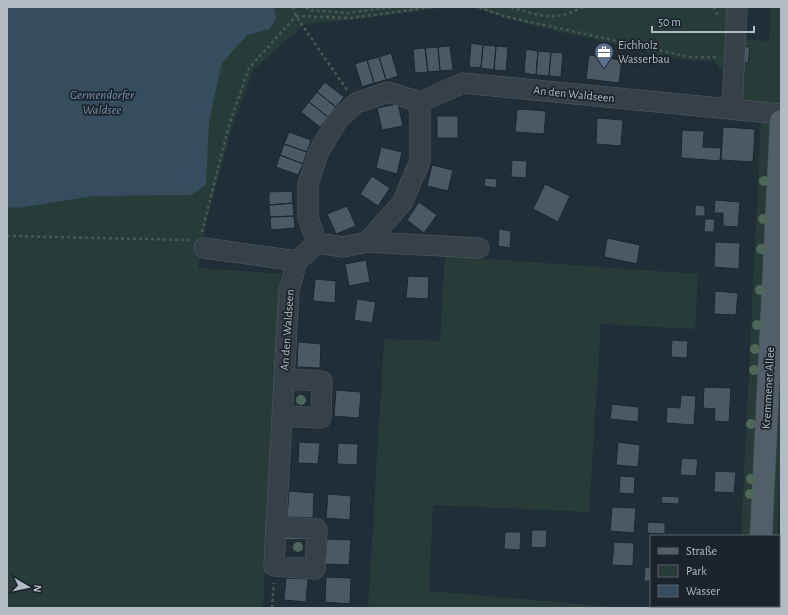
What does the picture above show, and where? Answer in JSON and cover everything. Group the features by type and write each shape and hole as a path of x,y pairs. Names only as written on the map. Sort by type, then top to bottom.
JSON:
{"main road":[{"name":"Kremmener Allee","path":"761,535 778,249 781,121"}],"street":[{"path":"732,109 737,7"},
{"name":"An den Waldseen","path":"420,102 463,83 781,114"},
{"path":"317,243 308,218 308,184 319,151 337,121 356,103 388,92 420,102 420,161 402,202 367,242"},
{"path":"317,243 343,247 367,242 479,248"},
{"path":"202,244 297,261 317,243"},
{"name":"An den Waldseen","path":"274,566 289,290 297,261"},
{"name":"An den Waldseen","path":"282,416 321,418 322,381 284,379"},
{"path":"274,566 315,569 317,529 276,527"}],"path":[{"path":"292,7 296,16 356,103"},
{"path":"306,7 309,10 346,13 395,7"},
{"path":"7,236 202,244 229,124 249,68 296,16 351,18 433,7"},
{"path":"479,7 503,16 690,57 734,57"},
{"path":"511,7 536,15 560,17 583,7"},
{"path":"272,608 274,566"}],"green space":[{"path":"7,7 448,7 352,20 305,24 254,69 233,125 207,218 198,268 280,274 263,608 7,608"},
{"path":"472,7 727,7 725,38 769,41 771,7 781,7 781,456 777,535 741,535 761,120 722,117 725,75 714,61 678,58 508,19"},
{"path":"445,256 698,274 695,329 601,324 589,512 433,505 429,591 613,608 368,608 384,339 440,341"}],"water":[{"name":"Germendorfer Waldsee","path":"7,7 274,7 276,18 270,29 247,35 222,63 209,122 206,185 191,195 94,196 18,208 7,207"}],"building":[{"path":"471,43 483,45 481,68 469,67"},
{"path":"483,45 496,46 494,70 481,68"},
{"path":"450,46 453,70 440,71 438,47"},
{"path":"496,46 508,47 506,71 494,70"},
{"path":"738,46 750,47 748,63 736,62"},
{"path":"438,47 440,71 428,72 425,48"},
{"path":"425,48 428,72 415,73 413,49"},
{"path":"526,49 538,51 536,75 524,73"},
{"path":"538,51 551,52 549,76 536,75"},
{"path":"551,52 563,53 561,77 549,76"},
{"path":"391,53 398,76 386,80 379,57"},
{"name":"Eichholz Wasserbau","path":"589,55 622,60 619,83 586,79"},
{"path":"379,57 386,80 374,83 367,60"},
{"path":"367,60 374,83 362,87 355,64"},
{"path":"325,82 344,97 336,107 317,92"},
{"path":"317,92 336,107 328,117 309,102"},
{"path":"309,102 328,117 320,127 301,112"},
{"path":"398,104 403,126 382,130 377,108"},
{"path":"517,109 546,111 544,134 515,132"},
{"path":"437,116 458,116 458,138 437,138"},
{"path":"597,118 623,120 621,146 596,144"},
{"path":"723,127 755,129 753,162 721,160"},
{"path":"682,130 704,131 703,147 721,148 720,161 681,158"},
{"path":"289,132 311,140 307,152 284,144"},
{"path":"284,144 307,152 303,164 280,155"},
{"path":"381,147 402,152 397,174 376,168"},
{"path":"280,155 303,164 298,175 276,167"},
{"path":"512,160 527,161 526,178 511,177"},
{"path":"432,165 453,170 448,191 427,186"},
{"path":"372,176 390,188 378,206 360,194"},
{"path":"485,178 497,179 496,188 484,186"},
{"path":"545,184 570,196 558,222 533,209"},
{"path":"292,191 293,203 269,205 269,192"},
{"path":"715,200 740,202 738,227 723,226 723,213 714,213"},
{"path":"419,202 437,215 424,233 407,220"},
{"path":"293,203 294,216 270,217 269,205"},
{"path":"695,205 705,206 705,216 695,216"},
{"path":"347,206 356,226 336,234 327,214"},
{"path":"294,216 295,228 271,230 270,217"},
{"path":"705,219 715,219 714,232 704,232"},
{"path":"499,229 511,231 510,248 498,246"},
{"path":"607,238 640,245 637,264 604,257"},
{"path":"715,242 740,243 739,269 714,267"},
{"path":"366,260 370,282 349,286 345,264"},
{"path":"408,276 429,277 428,299 406,298"},
{"path":"315,279 336,281 335,303 313,301"},
{"path":"715,291 738,293 736,315 714,314"},
{"path":"357,299 376,302 372,323 354,320"},
{"path":"672,340 688,341 687,358 671,357"},
{"path":"298,342 321,344 320,368 297,367"},
{"path":"704,387 731,388 729,422 714,421 715,409 703,408"},
{"path":"336,390 361,392 359,418 334,416"},
{"path":"681,395 696,396 694,425 666,423 667,407 680,408"},
{"path":"612,404 639,407 638,422 610,419"},
{"path":"299,442 320,443 318,464 298,463"},
{"path":"618,442 640,445 638,467 616,465"},
{"path":"338,443 358,444 357,465 337,464"},
{"path":"682,458 698,459 696,476 680,475"},
{"path":"715,471 736,472 734,493 714,492"},
{"path":"620,476 635,477 634,494 619,493"},
{"path":"289,491 314,493 313,518 287,517"},
{"path":"328,494 351,496 350,520 326,518"},
{"path":"662,496 679,497 679,504 661,503"},
{"path":"612,507 636,508 634,533 610,531"},
{"path":"648,522 665,523 665,534 647,533"},
{"path":"532,530 547,530 546,548 531,547"},
{"path":"505,532 521,532 520,550 504,549"},
{"path":"327,539 351,540 349,565 325,564"},
{"path":"614,542 634,543 633,566 612,565"},
{"path":"645,567 650,567 650,581 644,581"},
{"path":"326,577 351,578 350,604 325,602"},
{"path":"286,578 308,579 306,602 284,600"}],"place":[{"name":"Eichholz Wasserbau","path":"604,69"}]}
